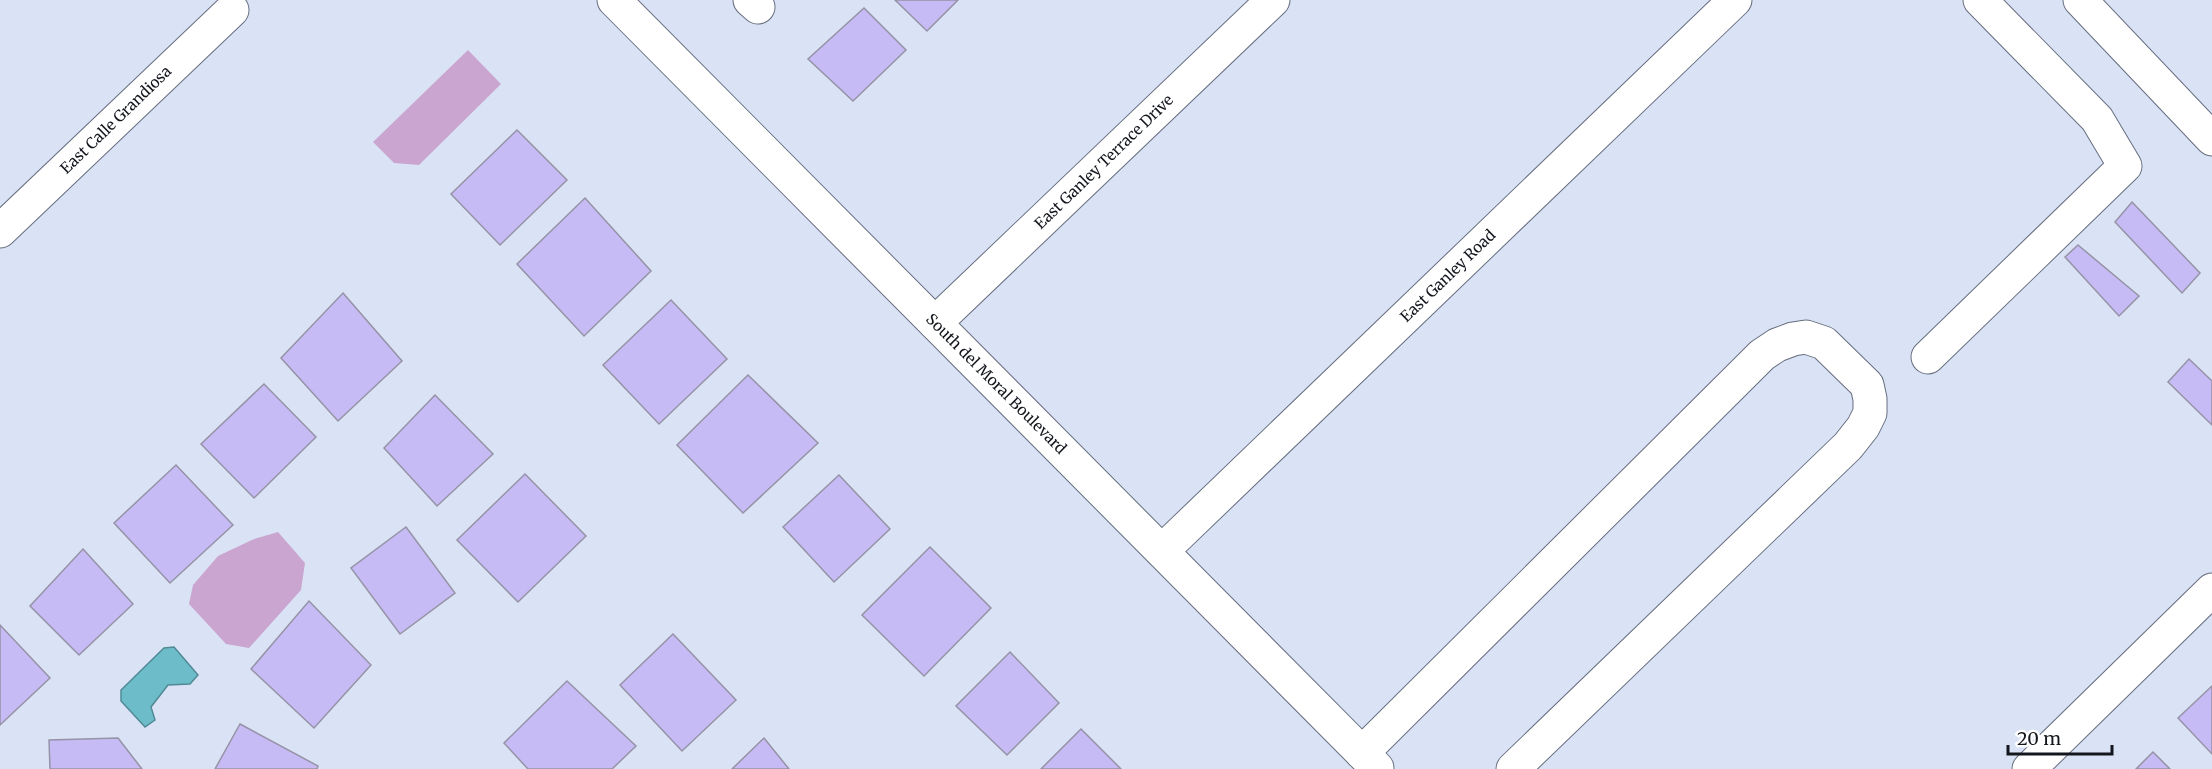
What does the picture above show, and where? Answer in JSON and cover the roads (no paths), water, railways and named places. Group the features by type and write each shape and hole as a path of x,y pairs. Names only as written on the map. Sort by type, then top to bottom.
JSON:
{"street":[{"name":"South del Moral Boulevard","path":"614,0 1371,761"},
{"name":"East Ganley Terrace Drive","path":"935,323 1273,0"},
{"path":"1928,357 2125,166 2097,119 1980,0"},
{"path":"2080,0 2212,139"},
{"name":"East Ganley Road","path":"1162,551 1730,2"},
{"name":"East Calle Grandiosa","path":"0,231 232,10"},
{"path":"1371,761 1762,355 1793,339 1806,337 1824,343 1867,385 1870,399 1869,413 1863,427 1848,446 1513,769"},
{"path":"2029,769 2212,590"}],"water":[{"path":"174,647 198,675 190,684 168,685 151,707 155,720 145,727 121,701 121,690 164,648"}]}
